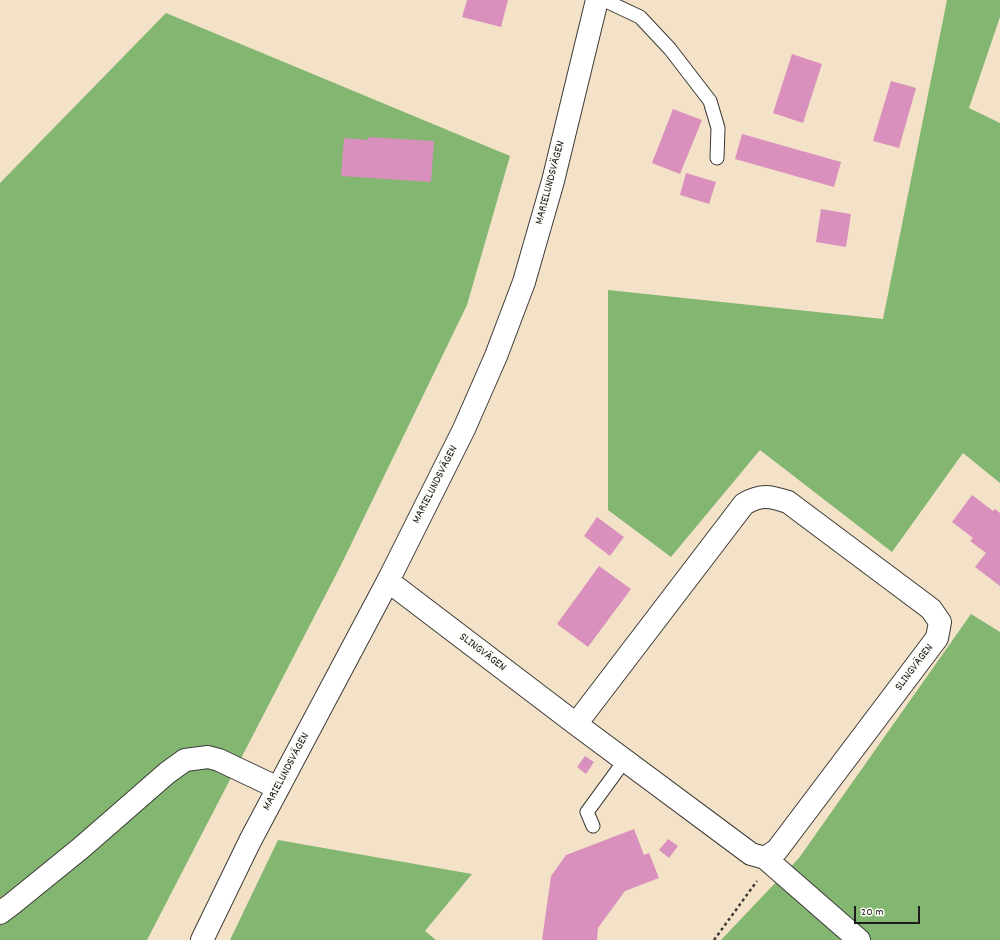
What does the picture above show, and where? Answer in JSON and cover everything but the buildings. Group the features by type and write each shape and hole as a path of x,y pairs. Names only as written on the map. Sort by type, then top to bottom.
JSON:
{"street":[{"name":"MARIELUNDSVÄGEN","path":"202,940 250,841 388,581 464,429 496,356 524,282 553,181 597,0"},
{"name":"SLINGVÄGEN","path":"388,581 576,724 751,854 765,858 777,850 938,638 940,622 931,609 788,502 771,496 752,500 744,504 576,724"},
{"path":"0,913 64,862 167,773 185,760 208,757 219,760 278,788"},
{"path":"765,858 859,940"}],"lane":[{"path":"604,0 640,17 670,49 710,101 718,128 717,158"},
{"path":"593,826 587,812 625,760"}],"path":[{"path":"714,940 756,884 765,858"}],"green space":[{"path":"947,0 1000,0 1000,17 969,108 1000,123 1000,483 963,453 892,552 760,450 671,557 608,510 608,290 883,319"},
{"path":"166,13 510,156 467,305 341,565 147,940 0,940 0,183"},
{"path":"971,614 1000,632 1000,940 721,940 799,858"},
{"path":"278,840 472,874 425,931 436,940 230,940"}]}
